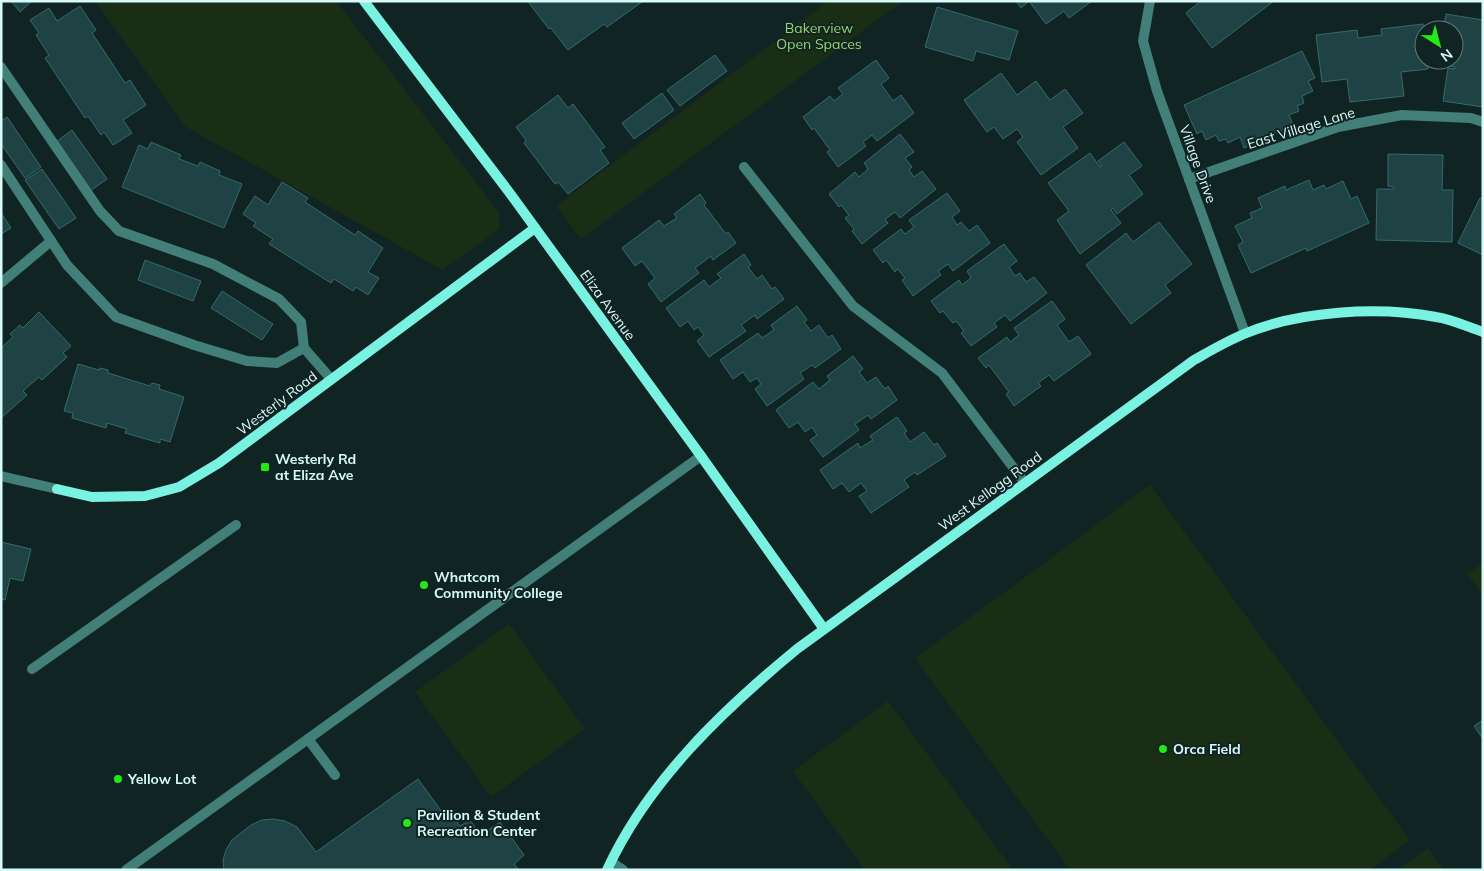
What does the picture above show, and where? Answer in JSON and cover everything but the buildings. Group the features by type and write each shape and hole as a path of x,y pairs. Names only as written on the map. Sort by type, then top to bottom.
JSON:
{"street":[{"name":"Eliza Avenue","path":"364,1 535,228 824,629"},
{"name":"Village Drive","path":"1150,1 1143,41 1157,91 1245,334"},
{"path":"1,67 100,211 119,231 213,264 280,298 301,322 304,348 331,379"},
{"name":"East Village Lane","path":"1189,179 1338,128 1402,115 1471,118 1483,122"},
{"path":"1,165 67,265 116,317 194,345 248,361 278,363 304,348"},
{"path":"744,167 853,306 942,372 1025,484"},
{"name":"Westerly Road","path":"1,476 92,497 145,496 179,487 220,464 535,228"},
{"path":"1,283 51,242"},
{"name":"West Kellogg Road","path":"609,866 640,813 672,771 711,726 752,685 824,629 1194,360 1245,334 1296,317 1346,312 1389,312 1437,317 1483,332"},
{"path":"126,870 701,456"},
{"path":"32,669 236,525"},
{"path":"308,738 335,775"},
{"path":"609,866 624,870"}],"green space":[{"path":"95,1 336,1 498,211 500,228 443,270 186,127"},
{"name":"Bakerview Open Spaces","path":"829,1 903,1 581,239 556,206"},
{"name":"Orca Field","path":"1150,485 1410,840 1370,870 1070,870 915,658"},
{"path":"1483,563 1483,595 1467,574"},
{"path":"509,624 585,729 491,797 415,692"},
{"path":"888,701 1013,870 865,870 793,771"},
{"path":"1428,848 1444,870 1398,870"}],"place":[{"name":"Westerly Rd at Eliza Ave","path":"265,467"},
{"name":"Whatcom Community College","path":"424,585"},
{"name":"Orca Field","path":"1163,749"},
{"name":"Yellow Lot","path":"118,779"},
{"name":"Pavilion & Student Recreation Center","path":"407,823"}]}
